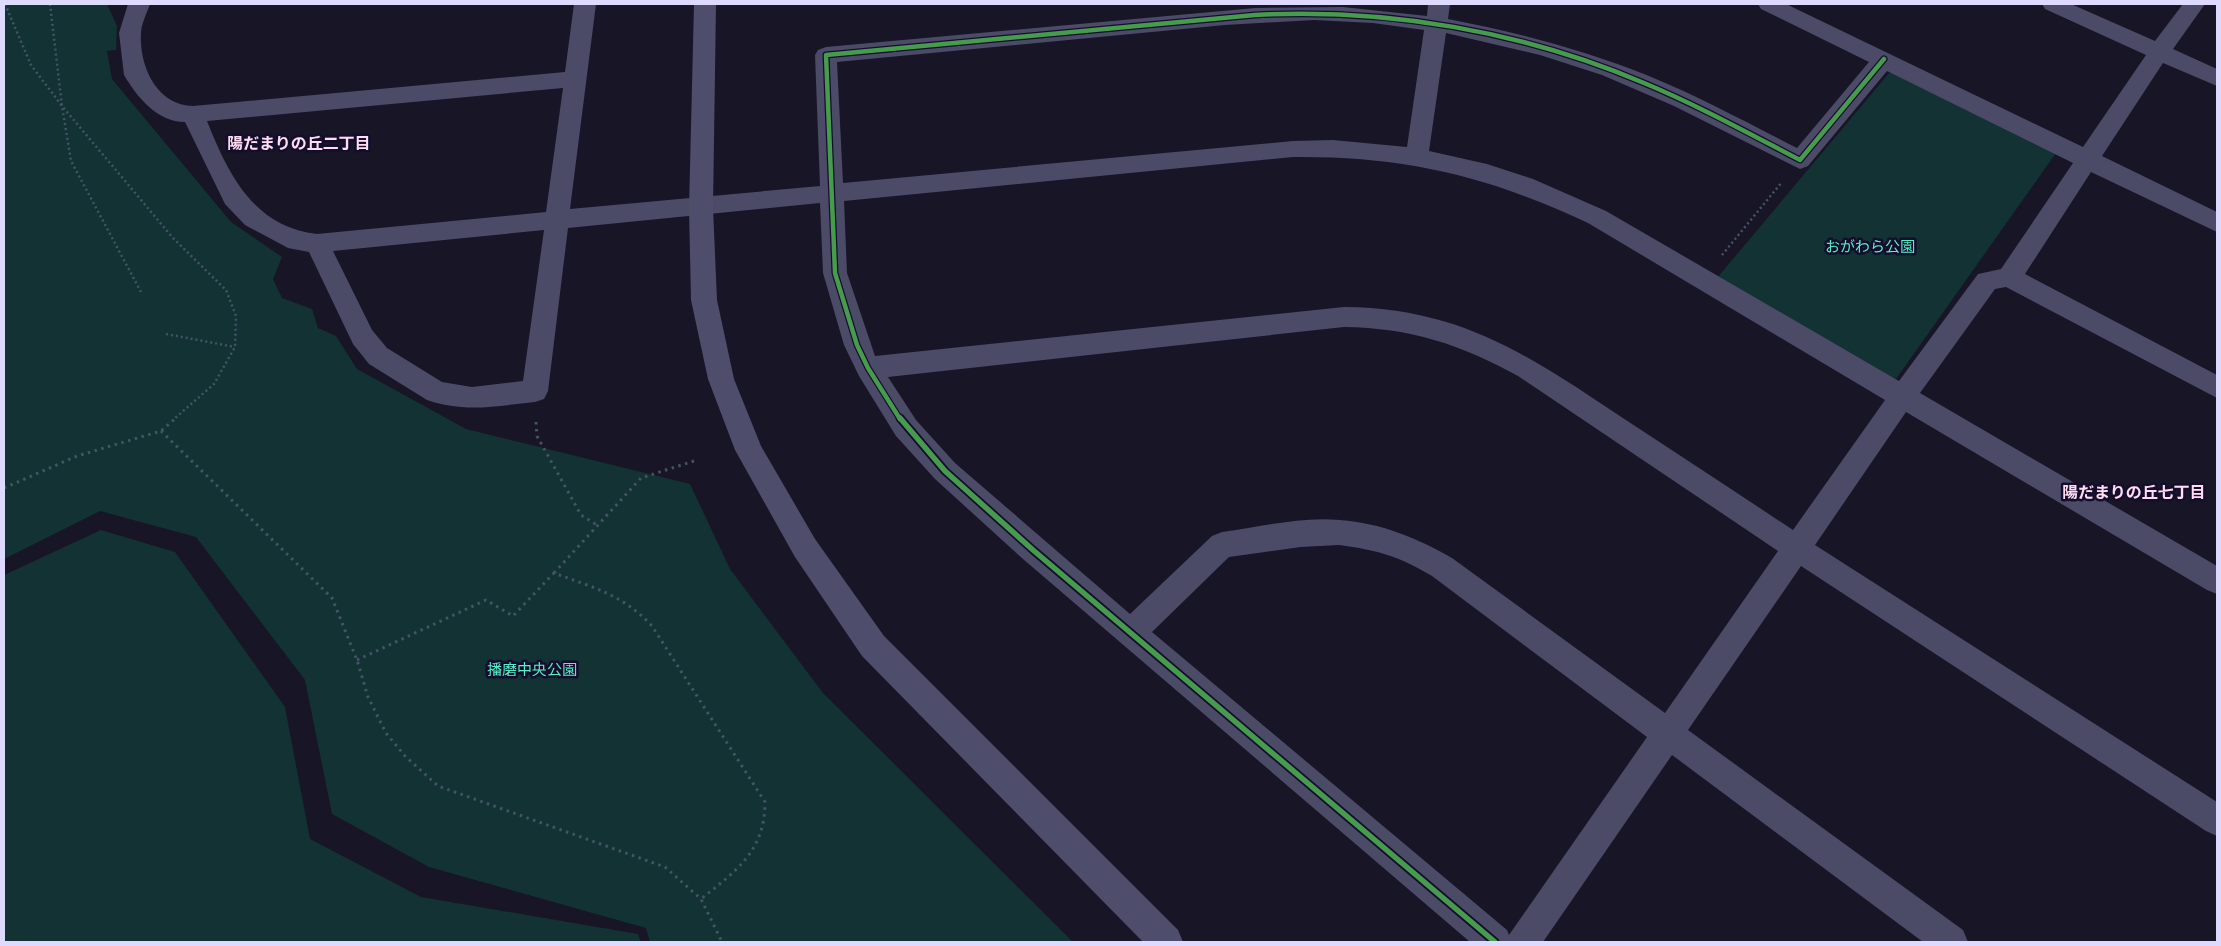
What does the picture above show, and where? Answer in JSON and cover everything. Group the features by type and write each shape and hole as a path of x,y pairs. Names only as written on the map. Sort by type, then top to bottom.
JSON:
{"street":[{"path":"139,4 130,33 135,75 153,98 175,114 193,114 575,79"},
{"path":"317,243 362,337 378,356 436,392 472,398 535,391 585,4"},
{"path":"705,4 701,208 704,300 721,379 749,450 805,548 873,646 1166,942"},
{"path":"1769,4 2217,223"},
{"path":"2052,4 2217,78"},
{"path":"2010,277 2159,52 2194,4"},
{"path":"1495,942 1033,550 945,472 906,428 868,368 845,310 835,273 826,55 1258,15 1438,14 1618,73 1707,112 1800,160 1884,59"},
{"path":"1417,156 1438,14"},
{"path":"193,114 202,137 233,198 254,219 297,241 317,243 701,208 832,193 1293,148 1346,148 1417,156 1473,168 1560,198 1597,217 2217,581"},
{"path":"1523,942 1902,397 1987,281 2010,277 2217,387"},
{"path":"868,368 1344,317 1370,316 1430,325 1463,335 1499,351 1528,368 1798,549 2217,820"},
{"path":"1131,633 1222,545 1301,534 1339,532 1373,537 1413,550 1442,567 1952,942"}],"path":[{"path":"4,488 76,456 161,431 214,384 235,347 236,316 226,290 173,238 62,106 31,65 5,4"},
{"path":"50,4 62,106 71,161 141,292"},
{"path":"1702,280 1800,160"},
{"path":"166,334 235,347"},
{"path":"535,391 537,436 581,515 597,526"},
{"path":"161,431 332,598 357,660 368,697 386,732 406,756 438,786 665,867 701,899 722,942"},
{"path":"357,660 447,620 486,600 513,616 641,478 697,460"},
{"path":"554,573 616,596 636,608 652,626 765,802 765,821 762,836 731,875 701,899"}],"green space":[{"name":"播磨中央公園","path":"4,4 107,4 117,26 116,50 107,51 112,79 231,222 282,257 273,279 282,298 312,309 318,328 336,336 357,369 466,429 690,484 730,569 823,693 1073,942 650,942 646,928 429,867 332,814 305,680 196,537 100,511 4,559"},
{"name":"おがわら公園","path":"1890,72 2056,153 1896,379 1717,278"},
{"path":"101,530 175,552 285,707 310,839 421,897 638,934 641,942 4,942 4,575"}],"cycle path":[{"path":"1495,942 1033,550 945,471 906,428 868,368 857,345 835,273 826,55 1255,15 1314,13 1373,16 1441,25 1510,39 1610,69 1662,91 1800,160 1884,59"}],"district":[{"name":"陽だまりの丘二丁目","path":"299,143"},
{"name":"陽だまりの丘七丁目","path":"2134,492"}]}
